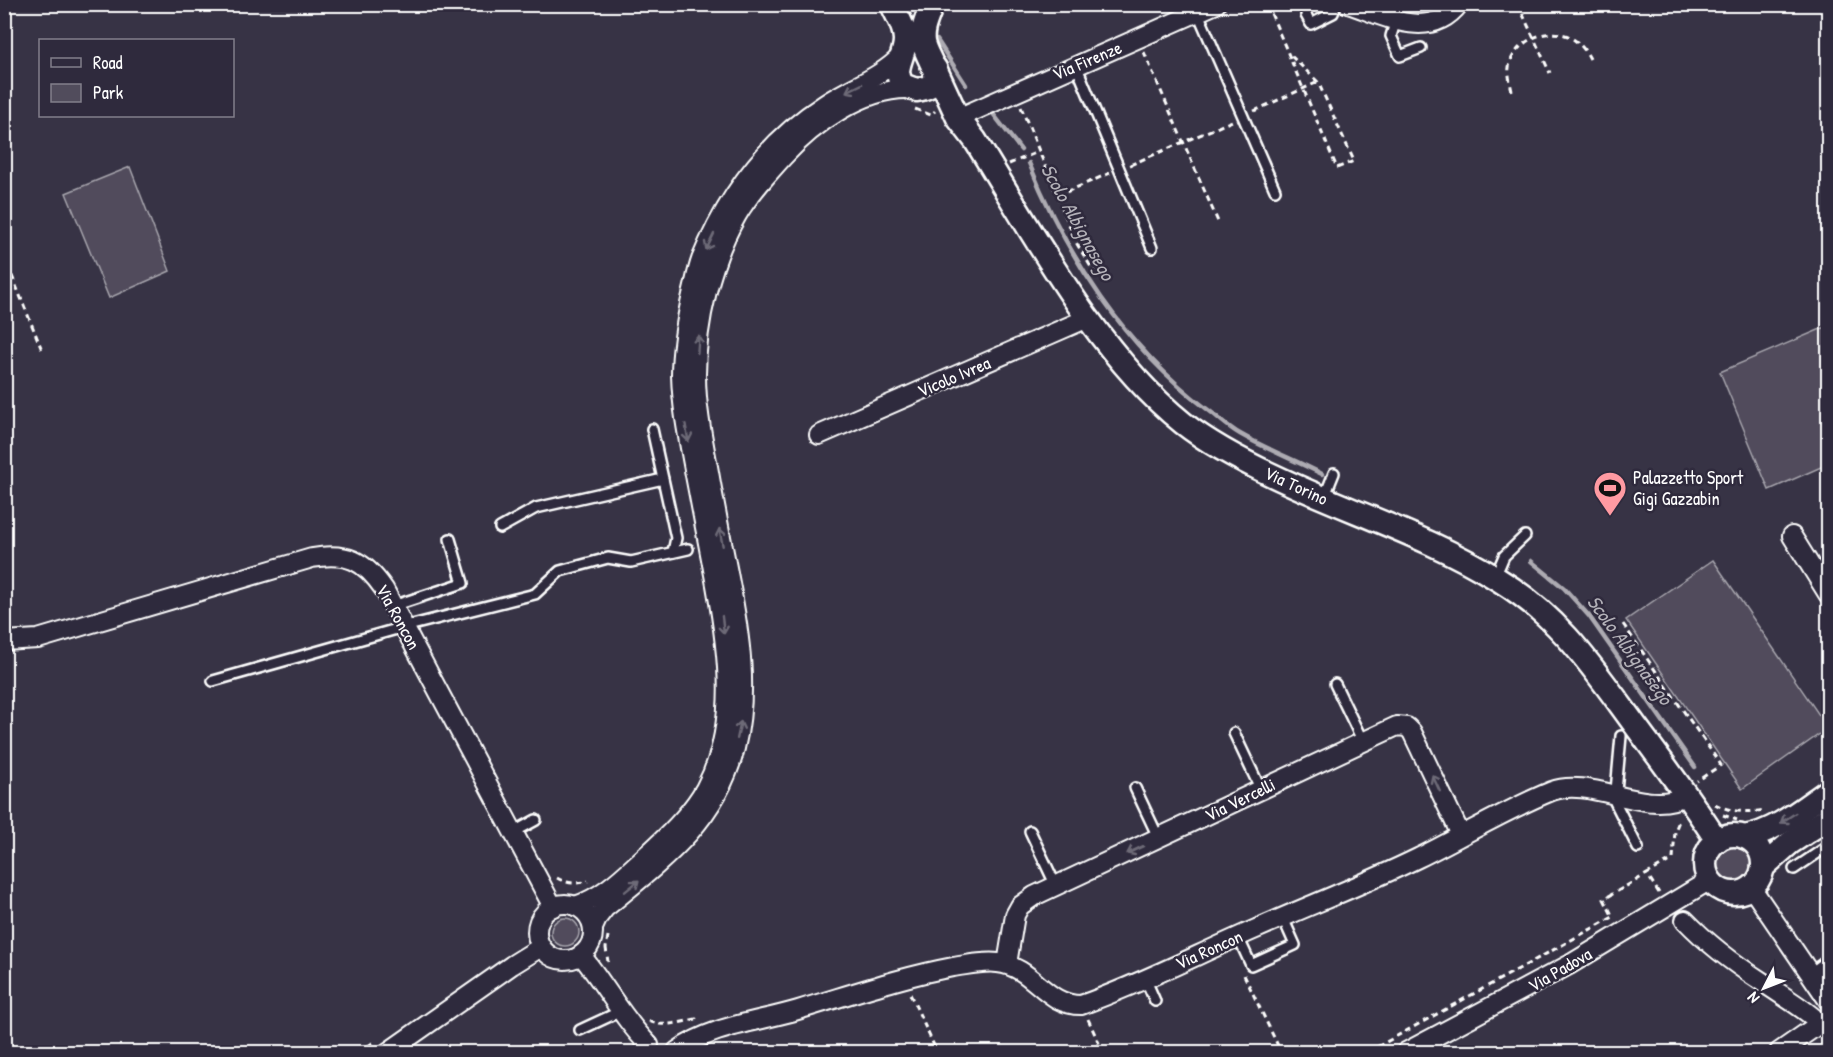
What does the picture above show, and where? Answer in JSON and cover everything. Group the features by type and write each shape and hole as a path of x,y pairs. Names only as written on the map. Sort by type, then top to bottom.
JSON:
{"street":[{"path":"892,4 905,36 897,73 899,80 912,96"},
{"name":"Via Firenze","path":"958,118 1216,4"},
{"path":"1348,4 1369,8 1409,24 1425,24 1444,20 1459,4"},
{"name":"Via Torino","path":"932,6 925,22 923,44 958,118 975,140 1005,163 1088,318 1151,394 1184,423 1231,456 1323,500 1429,544 1495,577 1534,604 1563,630 1689,789"},
{"path":"575,906 597,896 633,867 694,806 715,766 727,716 729,684 723,622 685,424 681,375 686,323 700,262 727,206 750,171 772,147 822,106 876,76 894,64 902,55"},
{"path":"912,96 933,81 936,75 935,68"},
{"path":"593,928 587,915 575,906 560,904 543,915 537,927 538,940 545,953 559,960 581,955 591,943 593,928 605,908 667,856 706,814 729,771 741,718 743,684 737,620 699,422 696,375 700,326 714,267 737,214 762,181 809,133 845,108 884,92 895,89 912,96"},
{"name":"Via Torino","path":"912,96 958,118"},
{"name":"Vicolo Ivrea","path":"819,435 1088,318"},
{"path":"1792,536 1826,584"},
{"name":"Via Roncon","path":"4,641 38,639 278,567 326,556 344,557 366,567 384,589 553,907"},
{"name":"Via Vercelli","path":"1007,964 1013,922 1020,906 1034,896 1397,726 1407,726 1412,732 1461,836"},
{"name":"Via Roncon","path":"581,955 647,1049 660,1040 667,1041 678,1052 688,1043 718,1032 904,978 977,963 1007,964 1029,976 1051,996 1063,1003 1076,1005 1090,1002 1418,858 1555,790 1576,789 1614,793 1650,801 1678,800 1689,789"},
{"path":"1689,789 1710,842 1706,858 1707,873 1703,875 1718,888 1729,892 1741,892 1751,888 1763,867 1790,843 1828,818"},
{"path":"1710,842 1730,836 1757,835 1782,822 1828,791"},
{"path":"1744,837 1758,849 1763,867"},
{"name":"Via Padova","path":"1406,1053 1436,1046 1569,965 1703,875"},
{"path":"1751,888 1828,1000"},
{"path":"1685,920 1720,953 1825,1021 1779,1053"},
{"path":"388,1053 404,1045 512,965 541,947"}],"lane":[{"path":"1306,15 1311,24 1333,13 1336,4"},
{"path":"1198,13 1275,190"},
{"path":"1396,20 1391,36 1400,56 1420,48"},
{"path":"1076,65 1152,248"},
{"path":"652,429 676,538 674,552"},
{"path":"1323,500 1334,473"},
{"path":"500,528 536,508 663,479"},
{"path":"1495,577 1504,556 1525,536"},
{"path":"393,606 463,584 450,539"},
{"path":"213,681 404,627 535,594 560,571 608,558 632,562 688,549"},
{"path":"1335,684 1363,742"},
{"path":"1234,733 1261,790"},
{"path":"1621,736 1614,793 1615,802 1638,848"},
{"path":"1135,788 1159,839"},
{"path":"514,832 536,820"},
{"path":"1030,831 1056,886"},
{"path":"1794,869 1828,846"},
{"path":"1238,937 1251,965 1295,945 1283,918"},
{"path":"1809,974 1828,960"},
{"path":"1145,978 1155,1001"},
{"path":"580,1030 606,1020 621,1011"}],"path":[{"path":"1268,4 1288,53 1337,168 1354,161 1318,82 1288,53"},
{"path":"1518,4 1550,73"},
{"path":"1512,91 1509,64 1516,51 1534,38 1557,33 1568,36 1584,48 1590,59"},
{"path":"1138,39 1219,224"},
{"path":"1057,196 1318,82"},
{"path":"1015,92 1077,244 1094,272"},
{"path":"912,96 931,115"},
{"path":"1005,163 1038,152"},
{"path":"4,256 42,350"},
{"path":"1623,624 1721,765 1689,789"},
{"path":"1711,800 1730,810 1749,812 1772,808"},
{"path":"1368,1053 1613,917 1604,899 1673,859 1674,831 1680,820"},
{"path":"1703,875 1698,854 1710,842"},
{"path":"1647,874 1660,894"},
{"path":"611,969 606,948 607,938 612,930"},
{"path":"1240,967 1281,1053"},
{"path":"907,988 937,1053"},
{"path":"1085,1013 1103,1053"},
{"path":"643,1017 655,1023 670,1024 696,1019"}],"green space":[{"path":"130,167 170,271 109,298 66,193"},
{"path":"1828,326 1828,464 1769,490 1720,372"},
{"path":"1713,560 1828,728 1742,789 1626,620"},
{"path":"1734,843 1742,844 1749,849 1754,856 1754,872 1749,879 1742,884 1734,885 1726,884 1719,879 1714,872 1713,864 1714,856 1719,849 1726,844"},
{"path":"565,918 575,922 579,932 575,942 565,946 555,942 551,932 555,922"}],"waterway":[{"name":"Scolo Albignasego","path":"937,40 966,85"},
{"name":"Scolo Albignasego","path":"994,115 1021,150"},
{"name":"Scolo Albignasego","path":"1029,163 1044,198 1080,266 1125,329 1150,358 1177,384 1236,431 1322,474"},
{"name":"Scolo Albignasego","path":"1531,561 1564,588 1589,616 1695,767"}],"place":[{"name":"Palazzetto Sport Gigi Gazzabin","path":"1610,517"}]}
